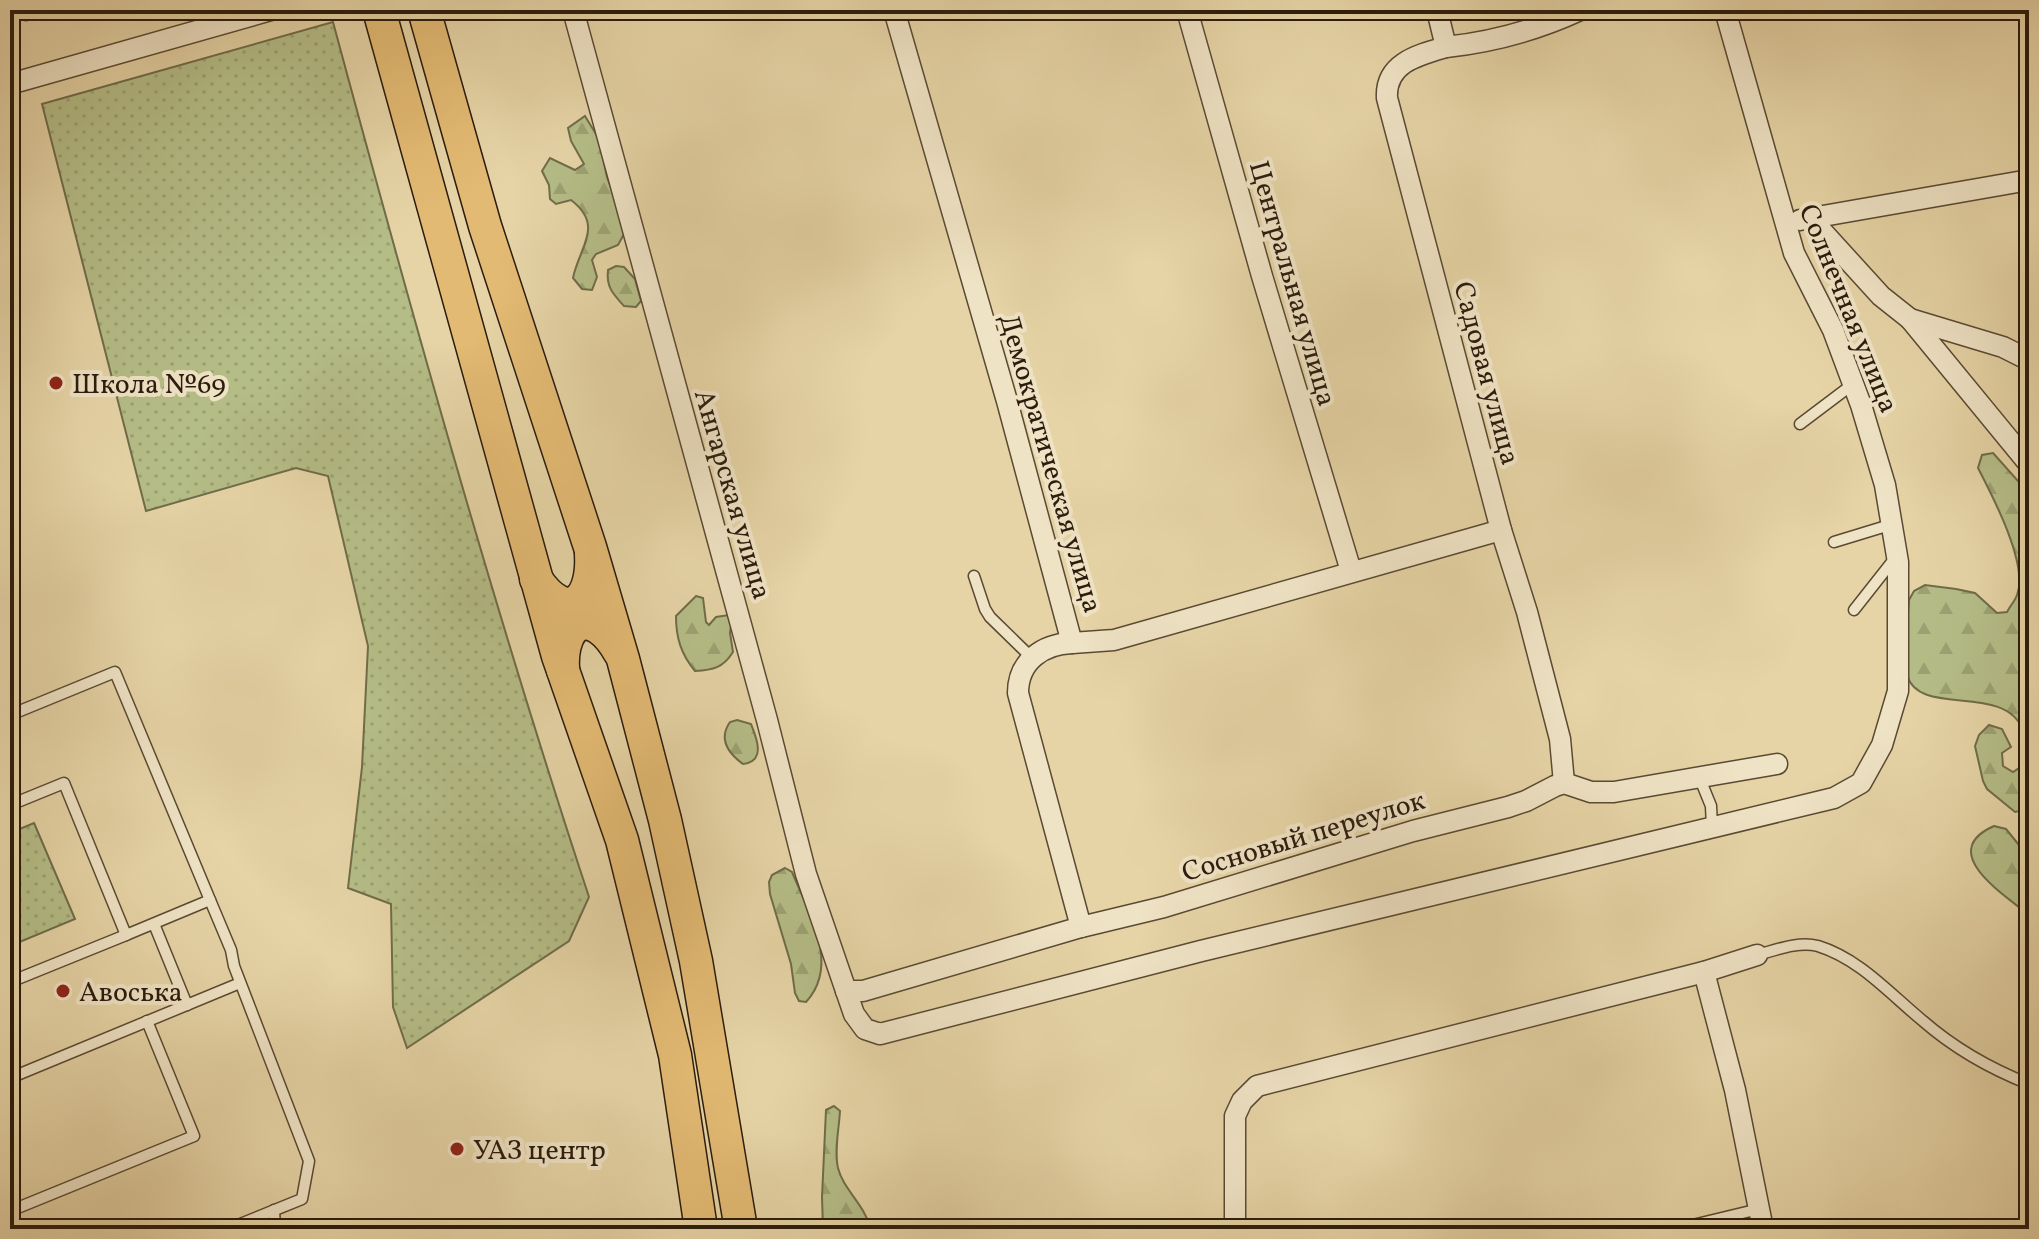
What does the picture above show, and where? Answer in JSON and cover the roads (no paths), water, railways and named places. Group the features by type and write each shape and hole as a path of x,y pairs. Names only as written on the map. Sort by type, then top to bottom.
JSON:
{"main road":[{"path":"424,10 494,255 590,547 665,820 696,961 741,1229"},
{"path":"377,17 536,579 564,673 622,840 678,1070 701,1229"},
{"path":"536,579 554,601 561,605 571,604 586,590 591,578 590,547"},
{"path":"564,673 563,648 566,640 576,627 584,624 601,628 610,635 623,659"}],"street":[{"path":"11,80 271,10"},
{"name":"Ангарская улица","path":"573,10 767,720 806,874 846,991 859,1022 872,1034 1834,798"},
{"name":"Демократическая улица","path":"894,10 1011,416 1072,643 1114,640 1501,530"},
{"name":"Центральная улица","path":"1187,10 1262,276 1351,571"},
{"path":"1437,10 1446,47 1469,45 1521,32 1580,10"},
{"name":"Солнечная улица","path":"1725,10 1794,253 1833,330 1854,383 1885,485 1893,524 1897,556 1898,691 1882,745 1861,783 1834,798"},
{"name":"Садовая улица","path":"1446,47 1409,60 1392,73 1387,98 1501,530 1527,612 1560,739 1564,783"},
{"path":"1784,221 2029,180"},
{"path":"1810,218 1881,296 1910,319 2029,464"},
{"path":"1910,319 2003,347 2029,360"},
{"path":"1072,643 1046,647 1032,658 1018,683 1021,711 1081,927"},
{"path":"1564,783 1603,793 1777,764"},
{"name":"Сосновый переулок","path":"846,991 863,991 1081,927 1149,911 1464,816 1508,807 1564,783"},
{"path":"1235,1229 1235,1116 1242,1101 1257,1086 1704,972 1757,955"},
{"path":"1704,972 1735,1090 1761,1219"}],"lane":[{"path":"24,10 26,15 44,10"},
{"path":"1800,424 1854,383"},
{"path":"1834,542 1893,524"},
{"path":"1854,610 1897,556"},
{"path":"974,576 990,617 1032,658"},
{"path":"10,715 115,672 231,950 240,983 309,1161 302,1199 228,1229"},
{"path":"1700,779 1711,806 1712,827"},
{"path":"10,805 64,783 126,935"},
{"path":"10,982 210,900"},
{"path":"154,924 187,1005"},
{"path":"1757,955 1792,946 1817,946 1830,951 1868,973 1949,1041 2029,1084"},
{"path":"10,1078 240,983"},
{"path":"10,1211 194,1136 147,1021"},
{"path":"274,1210 275,1229"},
{"path":"1676,1229 1761,1219"}],"place":[{"name":"Школа №69","path":"56,383"},
{"name":"Авоська","path":"63,991"},
{"name":"УАЗ центр","path":"457,1149"}]}
